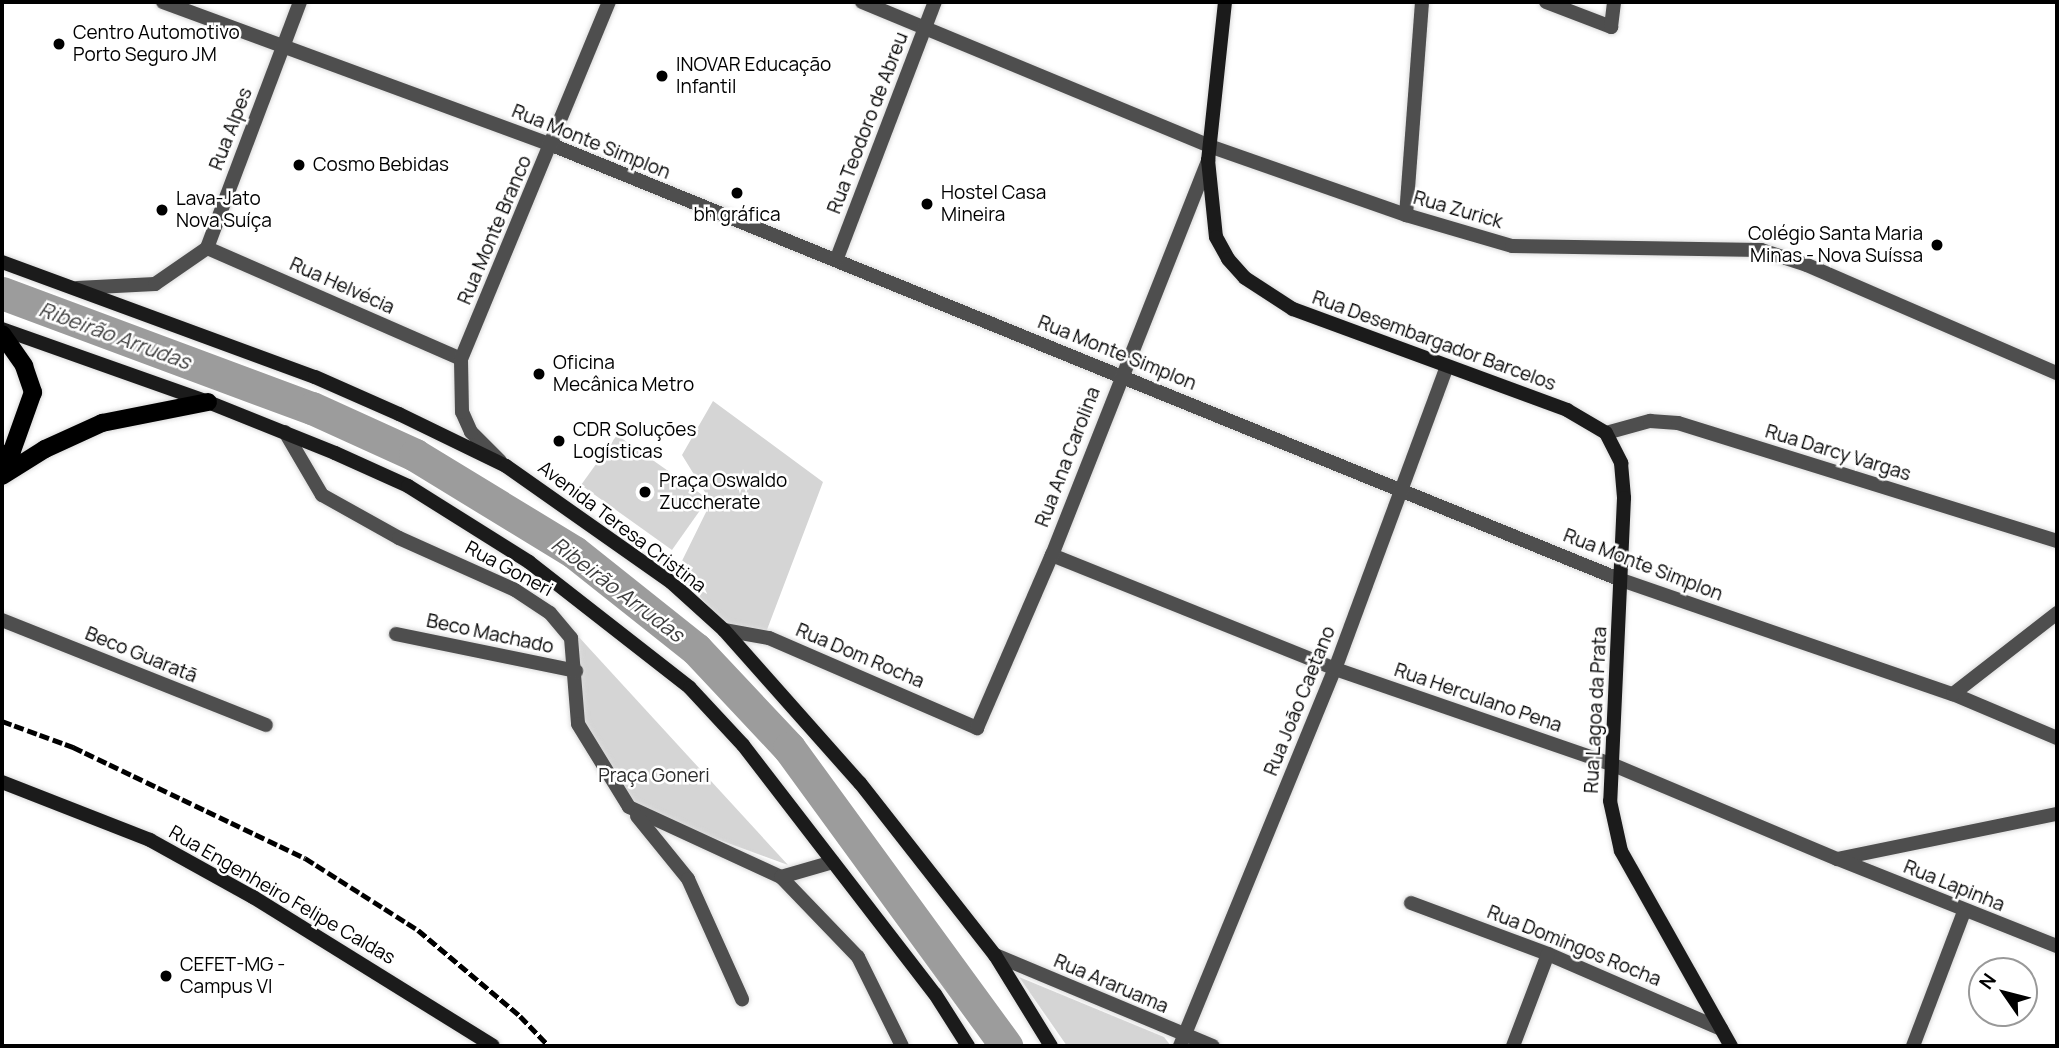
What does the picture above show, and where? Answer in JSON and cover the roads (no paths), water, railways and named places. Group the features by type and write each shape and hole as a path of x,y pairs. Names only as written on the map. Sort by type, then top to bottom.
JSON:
{"main road":[{"name":"Rua Desembargador Barcelos","path":"1225,2 1209,153 1216,237 1245,278 1293,309 1567,410 1606,433"},
{"name":"Avenida Teresa Cristina","path":"2,262 315,377 506,466 661,574 724,630 860,783 995,955 1051,1046"},
{"path":"2,331 208,402 408,485 473,524 626,636 690,688 743,745 935,994 968,1046"},
{"path":"2,331 24,366 33,392 12,450 2,457"},
{"path":"2,476 45,449 103,423 208,402"},
{"name":"Rua Lagoa da Prata","path":"1606,433 1622,475 1621,580 1610,802 1621,851 1731,1046"},
{"name":"Rua Engenheiro Felipe Caldas","path":"2,782 150,840 253,897 493,1046"}],"street":[{"name":"Rua Monte Simplon","path":"163,2 552,145 837,258 1621,580 1953,694 2057,738"},
{"name":"Rua Alpes","path":"207,248 300,2"},
{"name":"Rua Monte Branco","path":"506,466 471,432 462,412 461,359 552,145 609,2"},
{"name":"Rua Zurick","path":"862,2 925,27 1209,153 1406,215 1512,246 1761,250 1807,265 2057,373"},
{"name":"Rua Teodoro de Abreu","path":"837,258 935,2"},
{"path":"1406,215 1422,2"},
{"path":"1546,2 1611,27 1614,2"},
{"name":"Rua Ana Carolina","path":"977,727 1052,555 1119,374 1209,153"},
{"path":"69,288 155,284 207,248"},
{"name":"Rua Helvécia","path":"207,248 461,359"},
{"name":"Rua João Caetano","path":"1182,1041 1335,668 1447,366"},
{"name":"Rua Darcy Vargas","path":"1606,433 1650,421 1678,424 2057,541"},
{"name":"Rua Goneri","path":"285,432 321,495 399,538 515,590 550,613 570,638 576,671 578,724 629,807 664,845 688,879 743,999"},
{"name":"Rua Herculano Pena","path":"1052,555 1335,668 1611,764 1837,859"},
{"path":"1953,694 2057,613"},
{"name":"Beco Guaratã","path":"2,620 266,725"},
{"name":"Rua Dom Rocha","path":"724,630 769,638 977,727"},
{"name":"Beco Machado","path":"396,634 576,671"},
{"path":"629,807 781,877 858,957 902,1046"},
{"path":"1837,859 2057,814"},
{"name":"Rua Lapinha","path":"1837,859 1964,912 2057,946"},
{"path":"781,877 833,862"},
{"name":"Rua Domingos Rocha","path":"1411,903 1548,954 1721,1029"},
{"path":"1913,1046 1964,912"},
{"path":"1513,1046 1548,954"},
{"name":"Rua Araruama","path":"995,955 1182,1041 1213,1046"}],"waterway":[{"name":"Ribeirão Arrudas","path":"2,293 312,408 415,455 574,552 696,649 789,748 1006,1046"}],"railway":[{"path":"2,721 73,747 305,858 418,930 520,1016 549,1046"}],"place":[{"name":"Centro Automotivo Porto Seguro JM","path":"59,44"},
{"name":"INOVAR Educação Infantil","path":"662,76"},
{"name":"Cosmo Bebidas","path":"299,165"},
{"name":"bh gráfica","path":"737,193"},
{"name":"Hostel Casa Mineira","path":"927,204"},
{"name":"Lava-Jato Nova Suíça","path":"162,210"},
{"name":"Colégio Santa Maria Minas - Nova Suíssa","path":"1937,245"},
{"name":"Oficina Mecânica Metro","path":"539,374"},
{"name":"CDR Soluções Logísticas","path":"559,441"},
{"name":"Praça Oswaldo Zuccherate","path":"645,492"},
{"name":"CEFET-MG - Campus VI","path":"166,976"}],"park label":[{"name":"Praça Goneri","path":"654,776"}]}
